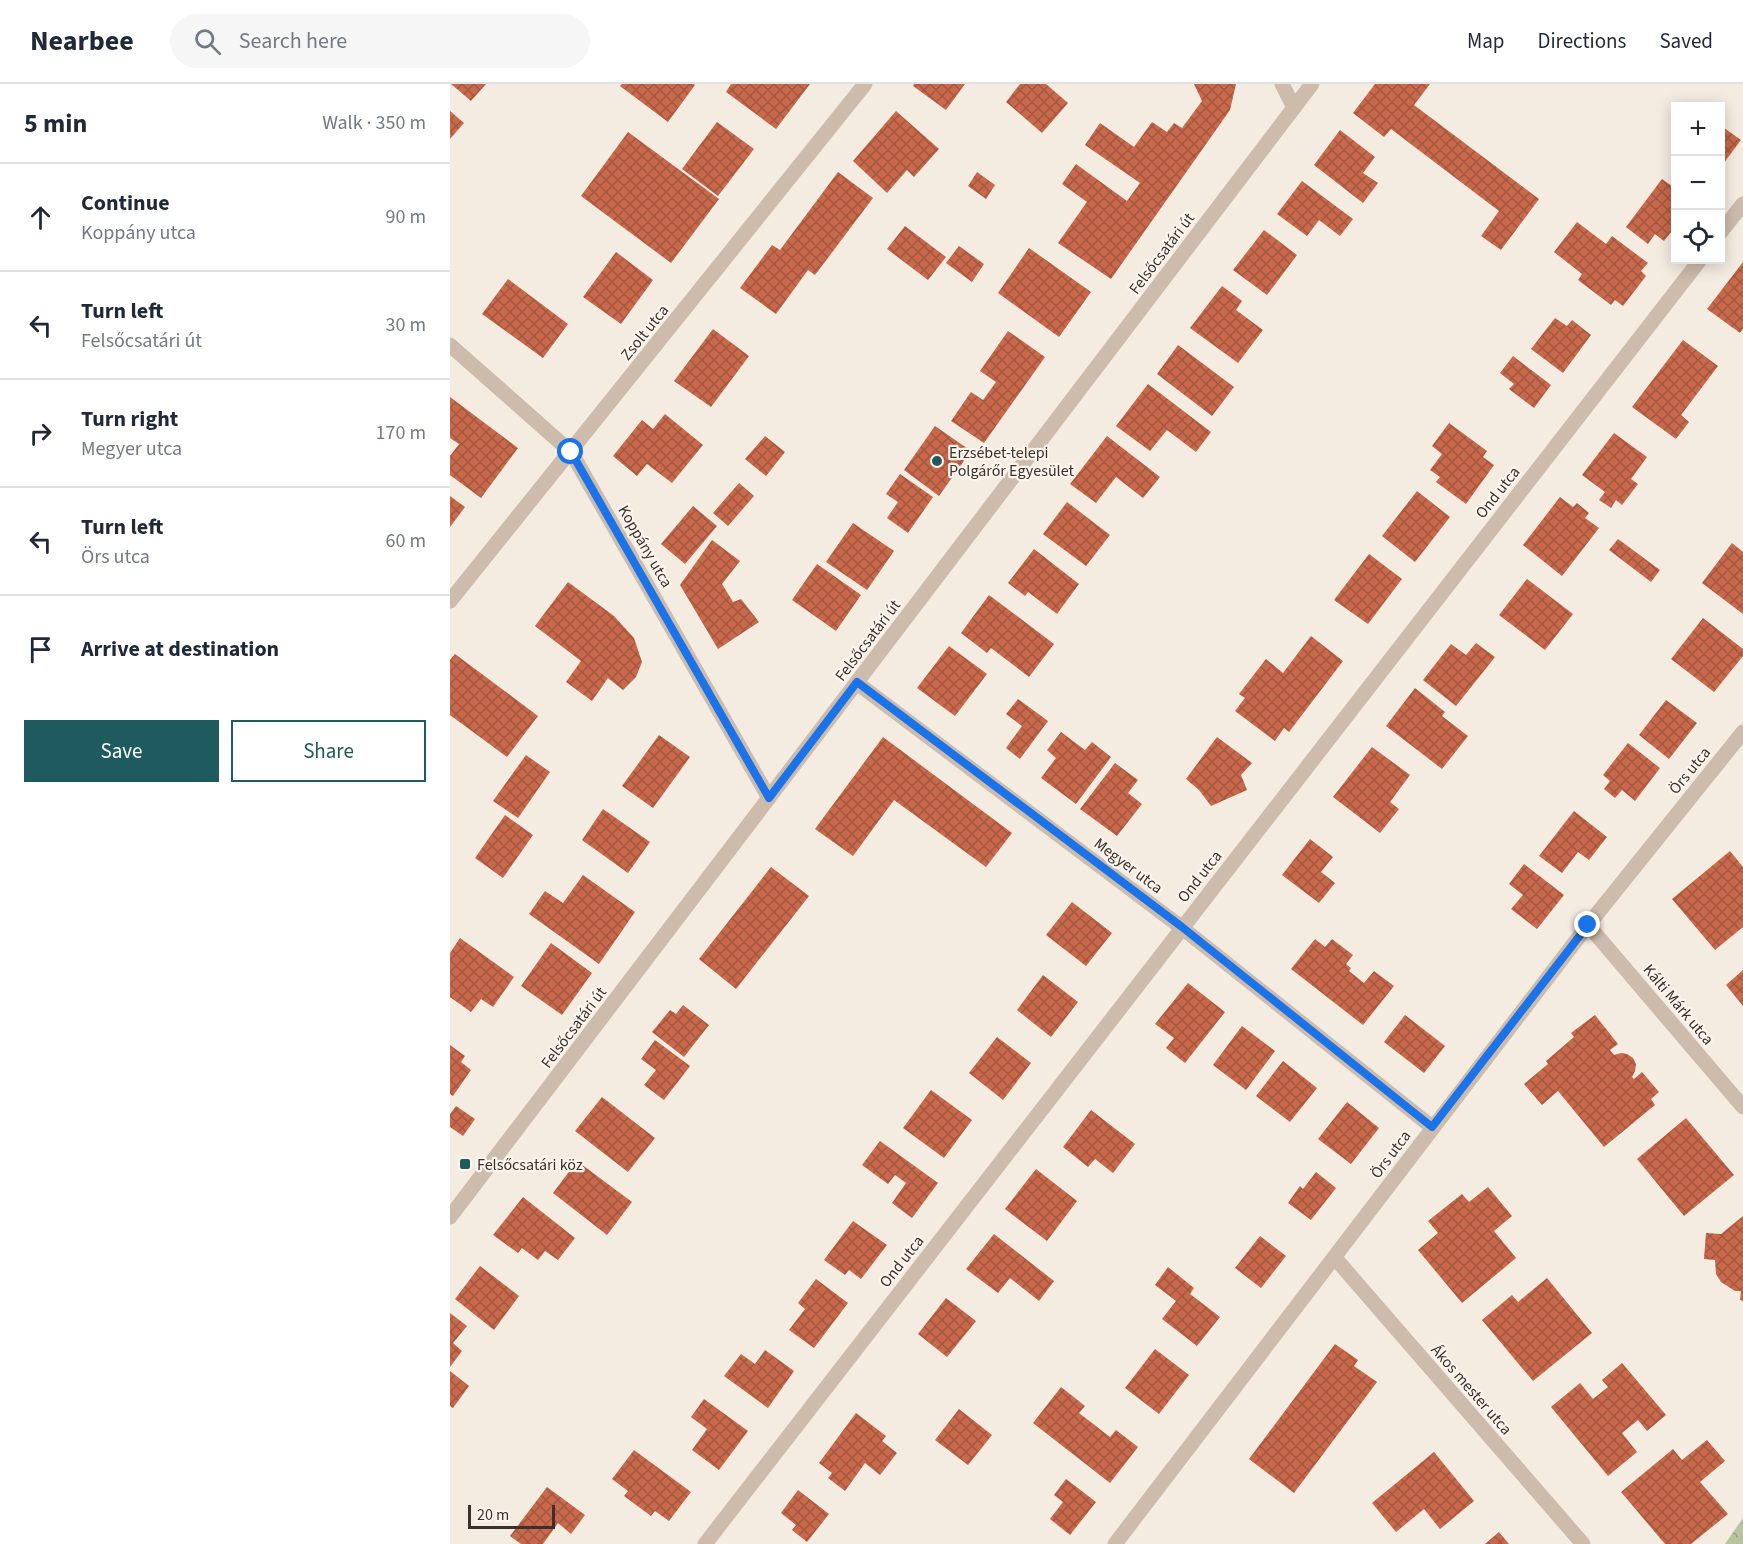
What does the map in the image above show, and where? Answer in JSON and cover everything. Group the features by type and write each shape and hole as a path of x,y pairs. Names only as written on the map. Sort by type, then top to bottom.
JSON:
{"street":[{"name":"Zsolt utca","path":"450,601 865,84"},
{"path":"1282,84 1294,108"},
{"name":"Felsőcsatári út","path":"450,1217 1312,84"},
{"path":"1725,227 1743,204"},
{"name":"Ond utca","path":"705,1544 1697,264"},
{"name":"Koppány utca","path":"450,345 571,452 769,798"},
{"name":"Megyer utca","path":"857,682 1182,927 1432,1127"},
{"name":"Örs utca","path":"1115,1544 1588,925 1743,732"},
{"name":"Kálti Márk utca","path":"1588,925 1743,1107"},
{"name":"Ákos mester utca","path":"1335,1258 1582,1544"}],"green space":[{"path":"1743,1518 1743,1544 1725,1544"}],"building":[{"path":"451,84 486,84 471,101"},
{"path":"622,84 695,85 668,122 620,86"},
{"path":"731,84 810,84 776,129 726,92"},
{"path":"914,84 965,84 946,110 913,86"},
{"path":"1020,84 1046,84 1068,103 1042,133 1006,102"},
{"path":"1194,84 1236,84 1230,110 1111,279 1058,243 1087,202 1062,184 1076,164 1127,201 1140,183 1085,145 1100,123 1134,147 1152,122 1167,132 1174,123 1182,128 1202,101"},
{"path":"1375,84 1430,84 1414,105 1539,199 1501,250 1481,236 1499,211 1391,129 1384,137 1353,113"},
{"path":"450,111 464,123 450,139"},
{"path":"896,111 939,149 914,177 907,170 887,193 853,161"},
{"path":"717,122 754,149 718,196 682,169"},
{"path":"1725,129 1741,140 1725,161"},
{"path":"1340,130 1375,157 1363,173 1378,183 1363,203 1314,165"},
{"path":"628,132 719,199 671,263 581,196"},
{"path":"838,172 873,198 815,275 808,270 776,314 740,288 772,245 780,250"},
{"path":"977,172 995,185 986,199 968,186"},
{"path":"1662,179 1671,185 1671,232 1664,241 1655,234 1648,244 1626,227"},
{"path":"1302,181 1353,219 1340,236 1319,220 1307,236 1277,214"},
{"path":"1577,222 1606,244 1612,236 1648,263 1641,271 1646,276 1623,306 1615,300 1611,305 1578,280 1582,274 1554,252"},
{"path":"905,226 946,257 928,280 887,249"},
{"path":"1264,230 1297,255 1267,295 1233,270"},
{"path":"959,246 984,264 972,282 946,263"},
{"path":"1029,248 1091,292 1059,337 998,293"},
{"path":"616,252 653,280 621,324 583,297"},
{"path":"1743,262 1743,329 1740,333 1707,309"},
{"path":"508,279 568,324 543,358 482,314"},
{"path":"1222,286 1242,301 1236,310 1263,330 1238,363 1190,328"},
{"path":"1555,318 1567,326 1572,320 1591,335 1563,373 1531,349"},
{"path":"713,329 749,356 711,407 674,381"},
{"path":"1008,331 1045,357 984,443 951,421 971,392 983,400 996,382 980,371"},
{"path":"1683,340 1718,366 1681,415 1689,422 1676,439 1632,407"},
{"path":"1178,345 1234,387 1212,416 1157,374"},
{"path":"1513,356 1551,385 1534,408 1509,389 1514,384 1500,373"},
{"path":"1148,384 1211,432 1196,452 1167,430 1150,451 1116,426"},
{"path":"450,397 518,448 481,498 450,475 450,456 459,444 450,438"},
{"path":"665,414 703,445 672,483 647,464 637,476 613,456 642,420 653,429"},
{"path":"1449,423 1487,451 1483,457 1494,465 1466,504 1436,482 1440,477 1430,470 1442,454 1432,446"},
{"name":"Erzsébet-telepi Polgárőr Egyesület","path":"935,426 971,451 939,496 904,470"},
{"path":"1614,433 1647,457 1631,479 1638,484 1622,505 1616,500 1611,508 1599,500 1605,492 1582,475"},
{"path":"765,436 785,452 766,476 745,459"},
{"path":"1107,436 1160,477 1143,498 1116,477 1096,503 1070,484"},
{"path":"900,474 933,497 908,533 887,518 898,502 886,494"},
{"path":"739,483 754,496 728,526 713,513"},
{"path":"1417,491 1450,517 1415,562 1382,536"},
{"path":"450,496 465,507 450,527"},
{"path":"1560,497 1573,507 1577,503 1589,513 1585,518 1599,528 1562,576 1523,545"},
{"path":"1067,502 1110,535 1086,566 1043,534"},
{"path":"693,506 717,526 685,564 661,544"},
{"path":"853,523 894,551 867,590 826,562"},
{"path":"1618,539 1660,570 1651,582 1609,550"},
{"path":"712,540 740,561 722,584 733,602 741,599 759,622 718,649 680,585"},
{"path":"1732,543 1743,552 1743,614 1702,583"},
{"path":"1034,549 1079,584 1057,614 1028,592 1025,596 1008,583"},
{"path":"1369,554 1402,579 1368,624 1334,600"},
{"path":"817,564 861,595 836,631 792,600"},
{"path":"1527,579 1573,614 1545,650 1499,615"},
{"path":"568,582 614,616 634,638 642,662 636,677 623,690 608,678 592,701 566,682 581,661 535,626"},
{"path":"989,595 1054,644 1029,677 991,648 987,653 961,633"},
{"path":"1703,618 1743,649 1743,656 1714,692 1671,659"},
{"path":"1311,636 1343,661 1289,732 1284,728 1275,741 1235,711 1245,698 1239,694 1266,659 1283,673"},
{"path":"1476,643 1495,657 1456,706 1423,680 1451,644 1466,655"},
{"path":"949,646 987,674 955,716 917,688"},
{"path":"455,654 538,716 507,757 450,715 450,660"},
{"path":"1415,688 1445,712 1442,716 1468,736 1442,769 1386,726"},
{"path":"1018,699 1048,721 1020,759 1006,748 1022,726 1006,714"},
{"path":"1666,700 1697,723 1669,759 1639,735"},
{"path":"1061,732 1085,750 1092,742 1111,757 1076,804 1041,778 1056,758 1047,750"},
{"path":"659,735 690,757 653,808 622,786"},
{"path":"883,737 1012,833 986,867 894,800 853,856 815,829"},
{"path":"1217,737 1252,763 1241,775 1247,790 1211,806 1199,790 1186,779"},
{"path":"1628,743 1660,768 1635,801 1622,790 1615,798 1604,789 1610,781 1603,775"},
{"path":"1372,747 1410,775 1390,802 1399,809 1380,833 1333,797"},
{"path":"526,755 550,772 518,818 493,801"},
{"path":"1115,763 1138,780 1128,793 1142,804 1117,836 1080,809"},
{"path":"603,809 650,842 628,873 582,840"},
{"path":"1574,811 1607,837 1589,860 1578,852 1562,873 1539,856"},
{"path":"505,815 533,835 503,878 475,858"},
{"path":"1310,839 1333,857 1321,872 1335,883 1319,903 1282,875"},
{"path":"1730,851 1743,867 1743,927 1715,950 1672,899"},
{"path":"1524,864 1564,895 1537,929 1511,909 1523,895 1509,884"},
{"path":"771,867 809,896 736,989 699,959"},
{"path":"583,875 635,912 599,964 529,914 545,891 563,903"},
{"path":"1072,902 1112,933 1086,966 1046,935"},
{"path":"460,938 514,977 493,1007 481,999 471,1012 450,997 450,953"},
{"path":"1315,939 1325,947 1332,939 1353,955 1346,964 1351,968 1349,971 1364,983 1374,971 1394,986 1363,1025 1291,969"},
{"path":"551,943 592,973 562,1015 521,986"},
{"path":"1743,970 1743,1006 1726,985"},
{"path":"1043,975 1078,1002 1051,1037 1017,1010"},
{"path":"1188,983 1225,1012 1185,1063 1166,1048 1174,1038 1155,1024"},
{"path":"683,1005 709,1025 684,1057 652,1032 670,1010 676,1014"},
{"path":"1405,1015 1445,1046 1424,1073 1384,1042"},
{"path":"1595,1015 1618,1044 1610,1050 1614,1055 1621,1053 1633,1058 1636,1064 1632,1077 1634,1079 1642,1072 1659,1092 1651,1099 1655,1105 1604,1147 1558,1091 1542,1105 1524,1084 1548,1064 1546,1061 1574,1037 1571,1033"},
{"path":"1242,1026 1275,1051 1246,1090 1213,1065"},
{"path":"997,1037 1031,1063 1003,1100 969,1073"},
{"path":"655,1040 690,1066 664,1100 644,1085 656,1070 641,1059"},
{"path":"450,1045 465,1056 461,1062 471,1070 453,1096 450,1094"},
{"path":"1283,1061 1317,1088 1290,1122 1256,1096"},
{"path":"931,1090 972,1120 944,1158 903,1128"},
{"path":"602,1097 655,1138 628,1172 575,1131"},
{"path":"1347,1102 1379,1128 1351,1164 1318,1139"},
{"path":"456,1106 475,1119 463,1136 450,1127 450,1114"},
{"path":"1091,1110 1135,1144 1113,1173 1095,1159 1088,1167 1063,1147"},
{"path":"1686,1118 1734,1175 1684,1216 1637,1159"},
{"path":"880,1141 938,1183 912,1218 892,1203 906,1183 895,1175 888,1184 862,1165"},
{"path":"577,1161 632,1202 607,1235 553,1193"},
{"path":"1036,1169 1077,1201 1047,1241 1005,1209"},
{"path":"1316,1172 1336,1188 1311,1220 1288,1203 1300,1186 1303,1189"},
{"path":"1488,1187 1512,1216 1494,1231 1516,1258 1462,1303 1418,1250 1438,1233 1428,1221 1462,1194 1469,1202"},
{"path":"523,1197 575,1238 558,1260 545,1251 538,1260 522,1248 518,1253 493,1235"},
{"path":"1743,1216 1743,1301 1740,1300 1741,1291 1735,1291 1721,1282 1716,1274 1715,1260 1704,1259 1706,1233 1721,1234"},
{"path":"853,1221 887,1245 861,1279 849,1270 845,1275 824,1260"},
{"path":"994,1234 1054,1281 1039,1301 1010,1278 998,1293 966,1269"},
{"path":"1260,1236 1286,1256 1261,1288 1235,1268"},
{"path":"480,1266 519,1296 494,1330 455,1299"},
{"path":"1168,1267 1194,1288 1190,1294 1220,1317 1197,1346 1162,1319 1176,1301 1155,1285"},
{"path":"1547,1278 1592,1333 1533,1381 1482,1320 1512,1295 1518,1302"},
{"path":"816,1279 848,1303 814,1348 789,1330 805,1309 798,1303"},
{"path":"946,1298 976,1321 947,1357 918,1334"},
{"path":"450,1313 467,1326 453,1343 462,1351 450,1367"},
{"path":"1335,1344 1358,1360 1354,1366 1377,1382 1294,1493 1249,1459"},
{"path":"1155,1349 1189,1375 1159,1414 1125,1388"},
{"path":"765,1350 794,1371 768,1408 724,1376 741,1354 755,1364"},
{"path":"1622,1363 1666,1415 1647,1431 1638,1420 1622,1433 1637,1452 1608,1476 1551,1407 1580,1383 1593,1399 1608,1387 1602,1380"},
{"path":"450,1371 469,1386 453,1408 450,1406"},
{"path":"1061,1387 1085,1406 1079,1413 1110,1437 1116,1430 1138,1447 1110,1483 1033,1423"},
{"path":"704,1399 748,1431 719,1470 692,1450 707,1429 691,1417"},
{"path":"959,1409 992,1435 968,1465 935,1440"},
{"path":"856,1413 886,1436 882,1441 897,1453 880,1475 865,1463 845,1491 828,1478 832,1473 819,1463"},
{"path":"1707,1440 1725,1461 1700,1482 1728,1514 1691,1544 1665,1544 1621,1492 1673,1449 1682,1460"},
{"path":"634,1450 691,1492 669,1521 655,1511 651,1516 624,1496 628,1491 612,1479"},
{"path":"1434,1452 1474,1501 1440,1529 1424,1509 1396,1532 1372,1503"},
{"path":"1066,1479 1096,1502 1070,1535 1050,1519 1063,1502 1054,1495"},
{"path":"547,1487 585,1515 571,1534 558,1523 543,1544 521,1544 510,1536"},
{"path":"798,1490 829,1514 807,1542 792,1530 796,1525 781,1513"},
{"path":"1499,1532 1509,1544 1485,1544"}],"place":[{"name":"Erzsébet-telepi Polgárőr Egyesület","path":"937,461"},
{"name":"Felsőcsatári köz","path":"465,1164"}],"route":[{"path":"571,452 769,798 857,682 1182,927 1432,1127 1588,925"}]}
